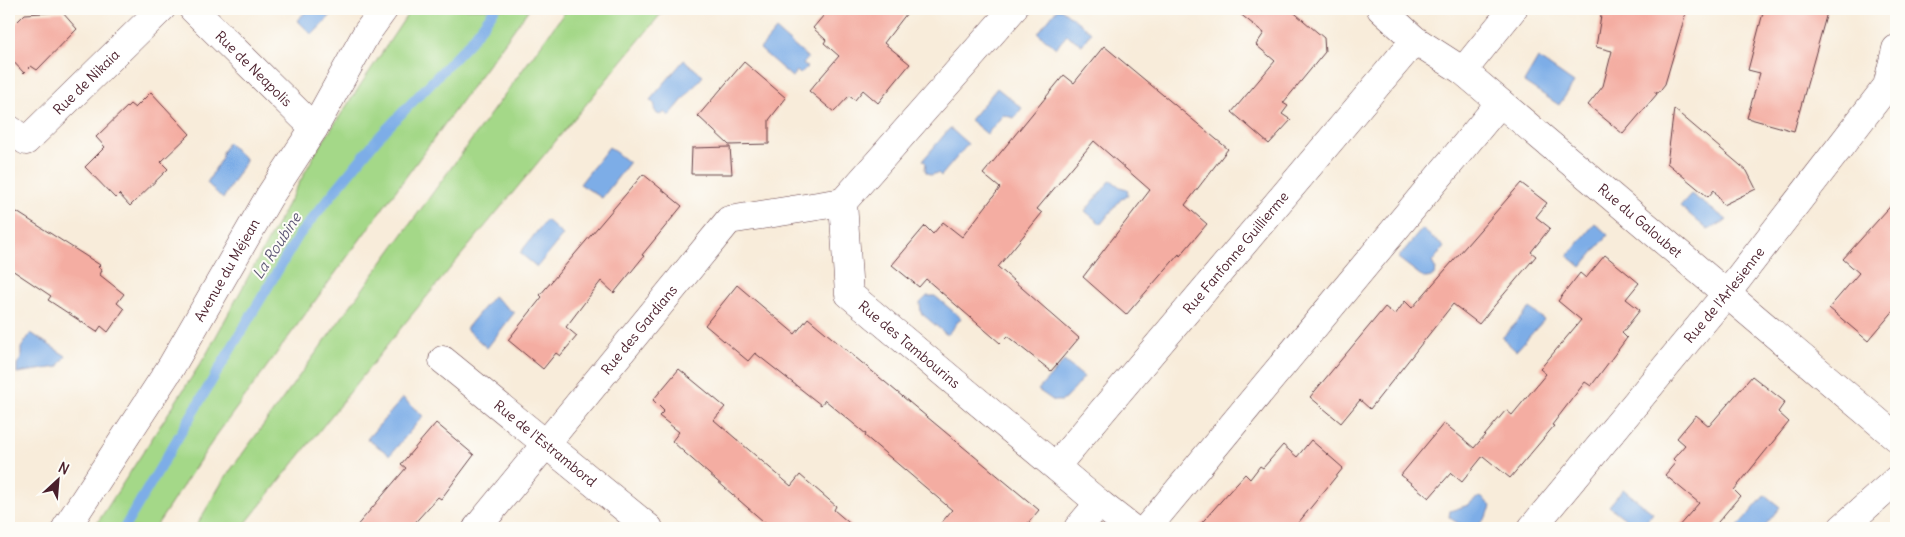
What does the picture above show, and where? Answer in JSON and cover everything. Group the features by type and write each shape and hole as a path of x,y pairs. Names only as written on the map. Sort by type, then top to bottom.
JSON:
{"street":[{"name":"Rue de Nikaia","path":"9,129 26,141 161,9"},
{"name":"Rue de Neapolis","path":"193,9 314,128"},
{"name":"Avenue du Méjean","path":"66,528 171,367 269,197 314,128 366,34 384,9"},
{"path":"843,202 1013,9"},
{"name":"Rue du Galoubet","path":"1381,9 1416,40 1463,71 1499,104 1727,292 1896,437"},
{"path":"1463,71 1513,9"},
{"name":"Rue Fanfonne Guillierme","path":"1056,466 1416,40"},
{"name":"Rue de l'Arlesienne","path":"1532,528 1727,292 1887,86 1896,49"},
{"path":"1147,528 1499,104"},
{"name":"Rue des Gardians","path":"477,528 729,220 843,202"},
{"name":"Rue des Tambourins","path":"843,202 850,294 1099,503"},
{"name":"Rue de l'Estrambord","path":"443,360 525,429 547,444 649,528"},
{"path":"1842,528 1896,480"},
{"path":"1078,528 1099,503 1131,528"}],"green space":[{"path":"411,9 529,9 216,436 155,528 94,528 206,355 316,152"},
{"path":"567,9 665,9 405,323 242,528 195,528 224,479"}],"water":[{"path":"309,9 337,9 312,35 297,20"},
{"path":"1057,9 1061,9 1091,32 1082,45 1067,35 1056,48 1038,33"},
{"path":"776,30 808,58 803,64 807,67 800,74 797,71 792,77 760,49"},
{"path":"1538,58 1574,83 1559,105 1524,82"},
{"path":"684,60 703,76 669,116 665,112 661,115 657,114 654,109 655,105 650,100"},
{"path":"997,88 1022,108 1014,118 1003,115 987,134 970,120"},
{"path":"950,128 968,144 941,176 938,173 931,175 926,172 926,163 923,160"},
{"path":"228,142 246,160 223,199 207,183"},
{"path":"609,147 629,163 602,198 580,184"},
{"path":"1111,180 1120,187 1127,189 1128,194 1125,198 1121,199 1101,224 1085,211"},
{"path":"1691,194 1727,220 1708,230 1680,206"},
{"path":"546,220 563,235 537,267 520,253"},
{"path":"1595,223 1608,235 1581,267 1568,256"},
{"path":"1422,229 1444,247 1432,262 1436,270 1434,274 1432,277 1426,278 1398,258"},
{"path":"493,296 514,313 487,348 466,329"},
{"path":"927,296 935,296 961,318 947,335 921,313 920,303"},
{"path":"1530,308 1544,320 1516,351 1502,338"},
{"path":"31,333 66,356 58,367 17,373 17,364 21,359 21,348"},
{"path":"1064,361 1084,377 1066,398 1062,401 1054,401 1038,390"},
{"path":"403,398 423,416 390,455 367,439"},
{"path":"1623,489 1653,513 1641,528 1637,528 1609,506"},
{"path":"1765,495 1780,507 1763,528 1737,528"},
{"path":"1481,497 1491,506 1484,520 1479,524 1474,526 1462,525 1449,517 1450,511 1468,505"}],"building":[{"path":"829,9 910,9 884,43 910,64 878,103 863,90 855,100 849,96 834,112 809,91 839,56 824,43 826,40 813,28"},
{"path":"1234,9 1290,9 1324,38 1325,52 1283,103 1288,106 1282,114 1291,120 1269,144 1232,112 1275,61 1256,45 1264,33"},
{"path":"1602,9 1687,9 1665,84 1658,93 1654,92 1657,94 1623,134 1588,105 1603,86 1612,51 1596,47"},
{"path":"1764,9 1828,9 1794,131 1747,118 1760,73 1748,70"},
{"path":"62,12 77,29 37,70 31,66 24,73 9,57 9,30 25,14"},
{"path":"1104,46 1228,149 1185,205 1207,224 1126,315 1083,277 1150,190 1094,141 1037,209 1042,213 998,267 1079,338 1051,371 1007,336 1000,343 926,279 919,287 892,265 925,226 933,234 943,222 962,237 1000,188 983,174 1064,75 1074,83"},
{"path":"744,62 786,98 769,120 769,144 729,145 698,116"},
{"path":"151,92 190,134 161,162 168,169 130,206 119,194 115,198 85,167 105,147 96,137 130,104 135,108"},
{"path":"1674,109 1747,171 1756,189 1723,205 1714,190 1708,197 1667,163"},
{"path":"730,147 732,174 691,174 692,148"},
{"path":"643,174 682,206 614,293 601,281 566,327 577,336 560,356 556,353 543,369 508,340 542,297 540,295"},
{"path":"1521,183 1547,203 1536,217 1550,228 1531,252 1536,256 1479,324 1453,304 1370,409 1360,400 1341,423 1310,397 1385,307 1395,315 1405,301 1412,308"},
{"path":"1896,200 1896,308 1868,341 1829,308 1859,273 1843,259"},
{"path":"9,207 100,265 98,267 102,270 100,275 124,294 117,303 124,309 108,332 101,326 97,332 48,300 51,296 9,268"},
{"path":"1605,255 1639,283 1626,299 1640,310 1622,333 1627,338 1591,386 1585,382 1552,425 1554,426 1510,478 1483,456 1462,482 1451,473 1429,498 1401,475 1444,423 1474,448 1506,410 1512,415 1546,374 1540,369 1581,320 1558,301 1580,273 1586,278"},
{"path":"737,285 795,334 808,318 1039,510 1024,528 937,528 952,510 865,436 866,434 825,400 821,405 755,353 748,361 705,325"},
{"path":"679,369 725,407 714,420 791,486 800,475 836,506 834,510 855,528 771,528 685,453 672,441 679,432 659,416 664,411 653,400"},
{"path":"1752,376 1785,402 1778,412 1789,422 1734,490 1740,496 1713,528 1677,528 1699,503 1665,475 1676,462 1673,459 1685,445 1677,438 1696,415 1709,426"},
{"path":"436,423 474,455 441,499 438,497 410,528 355,528 406,468 401,464"},
{"path":"1311,440 1343,468 1294,528 1197,528 1245,474 1250,479 1260,466 1263,468 1283,445 1297,457"}],"waterway":[{"name":"La Roubine","path":"124,528 299,235 377,139 470,42 495,9"}]}
